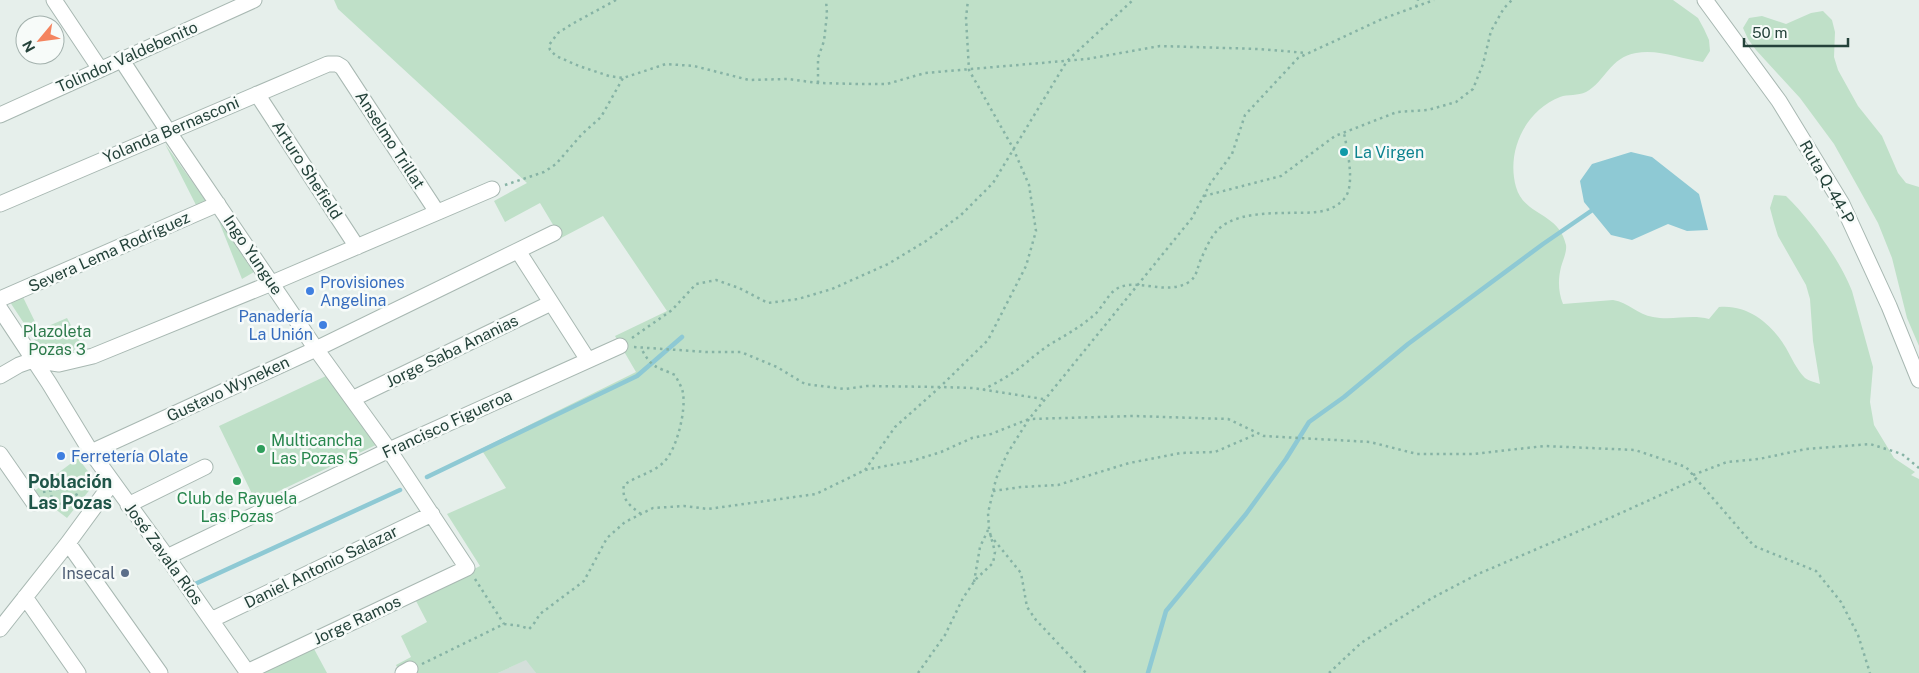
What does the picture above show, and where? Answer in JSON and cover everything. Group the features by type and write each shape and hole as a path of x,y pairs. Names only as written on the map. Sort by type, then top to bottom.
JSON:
{"street":[{"path":"54,0 100,69"},
{"name":"Tolindor Valdebenito","path":"0,115 121,59 225,6 254,0"},
{"name":"Ruta Q-44-P","path":"1705,0 1779,101 1842,204 1889,306 1919,380"},
{"name":"Ingo Yungue","path":"121,59 316,349 389,450 467,568"},
{"name":"Yolanda Bernasconi","path":"0,204 328,64 337,64 342,67"},
{"name":"Anselmo Trillat","path":"342,67 437,212"},
{"name":"Arturo Shefield","path":"257,94 357,246"},
{"path":"0,376 19,365 33,360 59,364 93,356 272,283 492,189"},
{"name":"Severa Lema Rodríguez","path":"0,299 218,204"},
{"name":"Gustavo Wyneken","path":"91,452 316,349 554,233"},
{"path":"518,251 588,360"},
{"name":"Jorge Saba Ananias","path":"352,400 551,303"},
{"name":"José Zavala Ríos","path":"0,309 112,483 167,556 248,672"},
{"name":"Francisco Figueroa","path":"167,556 389,450 620,346"},
{"path":"0,454 32,500"},
{"path":"128,505 205,467"},
{"path":"0,629 68,543 112,483"},
{"name":"Daniel Antonio Salazar","path":"211,620 432,514"},
{"path":"68,543 160,673"},
{"name":"Jorge Ramos","path":"248,672 467,568"},
{"path":"25,597 78,673"}],"path":[{"path":"616,0 558,33 549,45 550,50 556,56 609,76 623,78"},
{"path":"818,83 818,58 824,41 827,14 826,0"},
{"path":"865,470 895,427 940,387 988,340 1026,266 1036,231 1029,185 1013,148 969,70 966,18 968,0"},
{"path":"620,346 672,310 696,284 716,280 739,288 768,303 798,299 832,289 888,264 926,241 961,215 993,183 1067,61 1133,0"},
{"path":"1416,7 1418,0"},
{"path":"918,673 945,635 962,598 973,583 993,563 995,552 988,529 988,513 996,479 1007,454 1043,399 1192,218 1232,154 1246,115 1298,58 1382,20 1434,0"},
{"path":"1204,196 1280,176 1335,136 1397,112 1428,110 1456,102 1473,89 1483,64 1491,31 1504,8 1512,0"},
{"path":"492,189 544,172 556,164 582,134 601,117 623,78 635,72 666,64 694,66 749,80 788,79 818,83 887,84 925,73 1067,61 1131,53 1160,46 1259,48 1308,53"},
{"path":"982,390 1010,375 1049,345 1072,332 1094,315 1110,294 1117,289 1136,285 1153,288 1172,287 1190,281 1196,275 1200,260 1214,233 1225,224 1236,219 1287,213 1318,212 1332,208 1345,198 1350,183 1349,160 1344,133"},
{"path":"620,346 707,352 741,352 778,367 805,384 835,388 845,389 867,386 940,387 982,390 1043,399"},
{"path":"641,348 649,362 656,368 675,375 683,393 679,432 665,461 654,470 624,485 623,492 626,500 641,514"},
{"path":"407,671 504,624 529,628 540,614 584,581 607,538 625,522 653,508 684,506 708,509 816,494 865,470 941,452 972,438 991,434 1029,418 1133,416 1228,419 1264,436 1370,442 1418,454 1474,454 1544,446 1636,450 1686,466 1754,546 1816,572 1841,602 1858,636 1870,673"},
{"path":"993,491 1058,485 1128,463 1181,452 1215,452 1259,433"},
{"path":"1693,474 1728,462 1759,459 1806,449 1870,444 1902,454 1919,468"},
{"path":"1329,673 1361,643 1432,598 1478,574 1696,479"},
{"path":"32,500 50,489 96,482 112,483"},
{"path":"50,489 52,499 64,505 78,495 80,484"},
{"path":"973,583 980,547 988,529"},
{"path":"990,534 1021,573 1027,607 1036,620 1086,673"},
{"path":"467,568 504,624"}],"shaded area":[{"path":"527,659 536,673 498,673"}],"green space":[{"path":"334,0 1673,0 1698,18 1704,29 1709,40 1710,51 1703,62 1653,52 1627,55 1614,64 1593,88 1580,94 1560,97 1548,103 1528,122 1516,146 1514,173 1516,187 1526,204 1549,220 1562,234 1566,245 1559,281 1559,290 1563,304 1613,300 1648,316 1660,318 1695,317 1709,319 1719,307 1740,309 1758,317 1774,331 1802,375 1820,384 1813,341 1810,299 1806,285 1778,236 1770,208 1774,195 1786,196 1805,216 1824,240 1840,266 1852,291 1873,367 1870,402 1874,425 1894,458 1915,472 1911,475 1919,479 1919,673 536,673 526,660 498,673 400,673 396,665 411,657 401,636 427,622 415,599 480,566 447,514 506,488 481,449 636,372 615,336 667,311 603,216 561,238 540,203 505,222 494,201 527,183 338,9"},
{"path":"1823,11 1832,20 1835,32 1834,57 1838,70 1858,106 1882,136 1898,173 1906,183 1919,187 1919,346 1907,318 1892,258 1878,223 1834,144 1800,98 1756,50 1743,28 1749,18 1762,16 1786,24 1811,13"},
{"path":"165,144 206,201 196,205"},
{"path":"218,219 254,272 242,279"},
{"name":"Plazoleta Pozas 3","path":"21,293 39,330 67,318 85,351 52,356 42,351 10,302"},
{"path":"326,376 378,444 256,502 219,426"},
{"path":"78,458 96,482 67,518 33,492"},
{"path":"313,647 327,673 258,673"}],"water":[{"path":"1631,152 1652,157 1699,194 1708,230 1687,231 1668,224 1632,240 1611,235 1584,202 1580,181 1592,164"}],"waterway":[{"path":"1148,673 1166,611 1246,514 1286,459 1309,422 1344,397 1408,344 1543,244 1591,211"},
{"path":"427,477 637,376 682,337"},
{"path":"195,584 400,490"}],"place":[{"name":"La Virgen","path":"1344,152"},
{"name":"Provisiones Angelina","path":"310,291"},
{"name":"Panadería La Unión","path":"323,325"},
{"name":"Multicancha Las Pozas 5","path":"261,449"},
{"name":"Ferretería Olate","path":"61,456"},
{"name":"Club de Rayuela Las Pozas","path":"237,481"},
{"name":"Insecal","path":"125,573"}],"district":[{"name":"Población Las Pozas","path":"70,491"}]}
